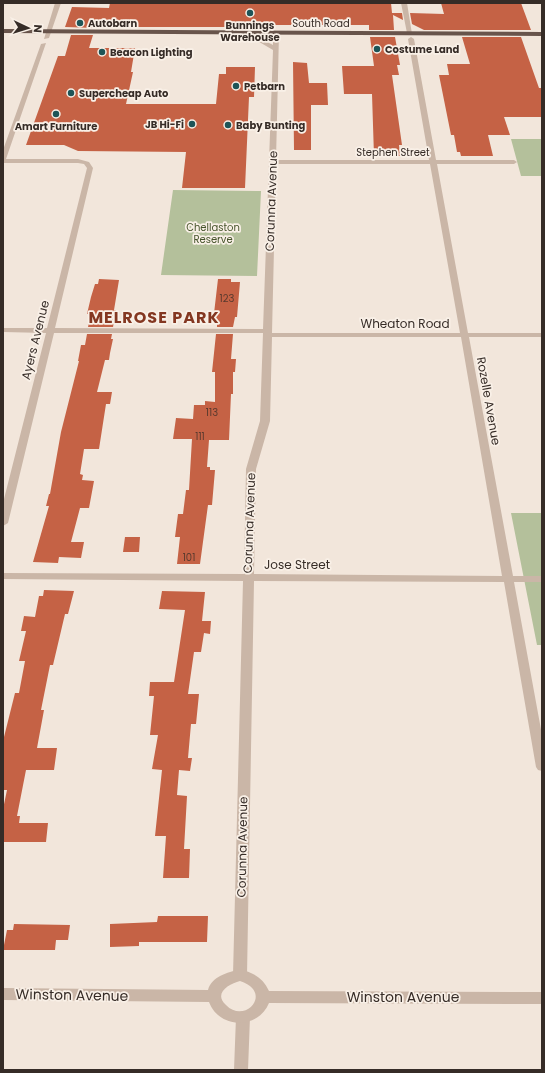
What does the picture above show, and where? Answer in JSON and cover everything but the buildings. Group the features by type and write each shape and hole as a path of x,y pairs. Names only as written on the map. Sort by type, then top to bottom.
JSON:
{"highway":[{"name":"South Road","path":"3,31 46,38 542,34"},
{"name":"South Road","path":"3,38 248,38 275,36"},
{"name":"South Road","path":"411,36 540,40"}],"street":[{"path":"3,160 58,3"},
{"name":"Rozelle Avenue","path":"404,3 542,767"},
{"name":"Corunna Avenue","path":"240,975 247,577 251,469 264,421 275,36"},
{"path":"248,38 263,42 275,49"},
{"name":"Ayers Avenue","path":"3,160 78,161 87,163 90,168 3,523"},
{"name":"Stephen Street","path":"272,162 514,162"},
{"name":"Wheaton Road","path":"3,330 542,336"},
{"name":"Jose Street","path":"3,576 542,579"},
{"path":"240,975 256,981 261,987 264,996 262,1004 257,1010 243,1017 234,1017 225,1014 218,1009 214,996 215,989 222,980 240,975"},
{"name":"Winston Avenue","path":"3,994 214,996"},
{"name":"Winston Avenue","path":"264,996 542,998"},
{"path":"241,1070 243,1017"}],"green space":[{"path":"511,139 542,139 542,176 521,176"},
{"name":"Chellaston Reserve","path":"173,190 261,191 257,276 161,275"},
{"path":"511,513 542,513 542,645 537,645"}],"place":[{"name":"Bunnings Warehouse","path":"250,13"},
{"name":"Autobarn","path":"80,23"},
{"name":"Costume Land","path":"377,49"},
{"name":"Beacon Lighting","path":"102,52"},
{"name":"Petbarn","path":"236,86"},
{"name":"Supercheap Auto","path":"71,93"},
{"name":"Amart Furniture","path":"56,114"},
{"name":"JB Hi-Fi","path":"192,124"},
{"name":"Baby Bunting","path":"228,125"}],"district":[{"name":"MELROSE PARK","path":"154,317"}]}
